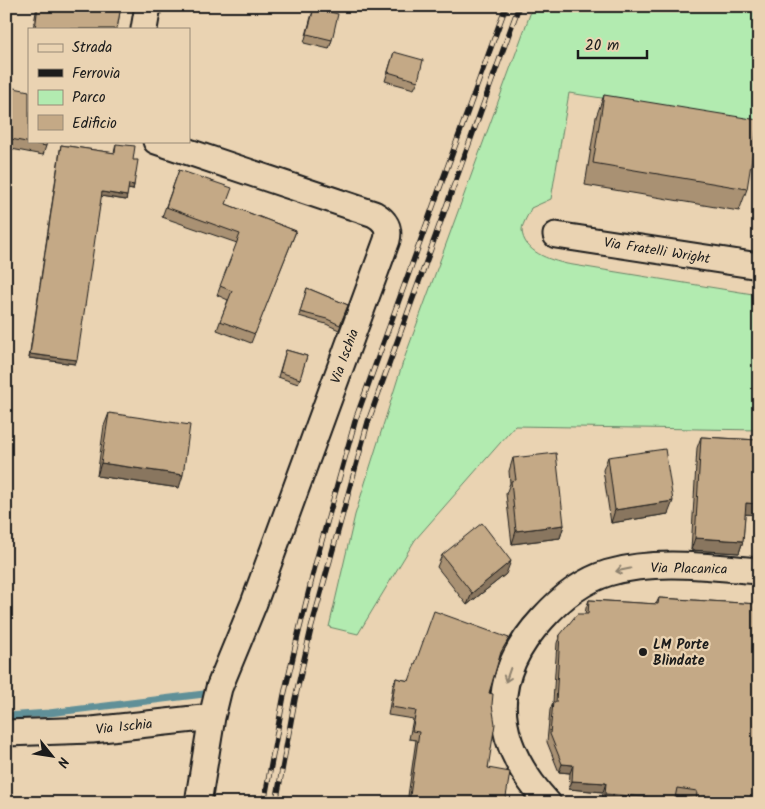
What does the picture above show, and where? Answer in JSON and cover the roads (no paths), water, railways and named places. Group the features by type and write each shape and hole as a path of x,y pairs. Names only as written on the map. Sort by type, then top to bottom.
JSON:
{"street":[{"path":"144,28 148,6"},
{"name":"Via Ischia","path":"159,142 374,214 384,222 388,232 384,249 254,603 216,700 198,803"},
{"name":"Via Fratelli Wright","path":"556,235 759,266"},
{"name":"Via Placanica","path":"548,803 512,750 503,710 504,686 520,648 549,611 577,588 615,571 648,566 674,565 759,571"},
{"name":"Via Ischia","path":"6,733 92,730 216,700"}],"waterway":[{"path":"6,716 49,713 212,693"}],"railway":[{"path":"264,803 284,695 299,631 356,418 506,6"},
{"path":"276,803 295,699 311,629 368,422 519,6"}],"place":[{"name":"LM Porte Blindate","path":"643,652"}]}
